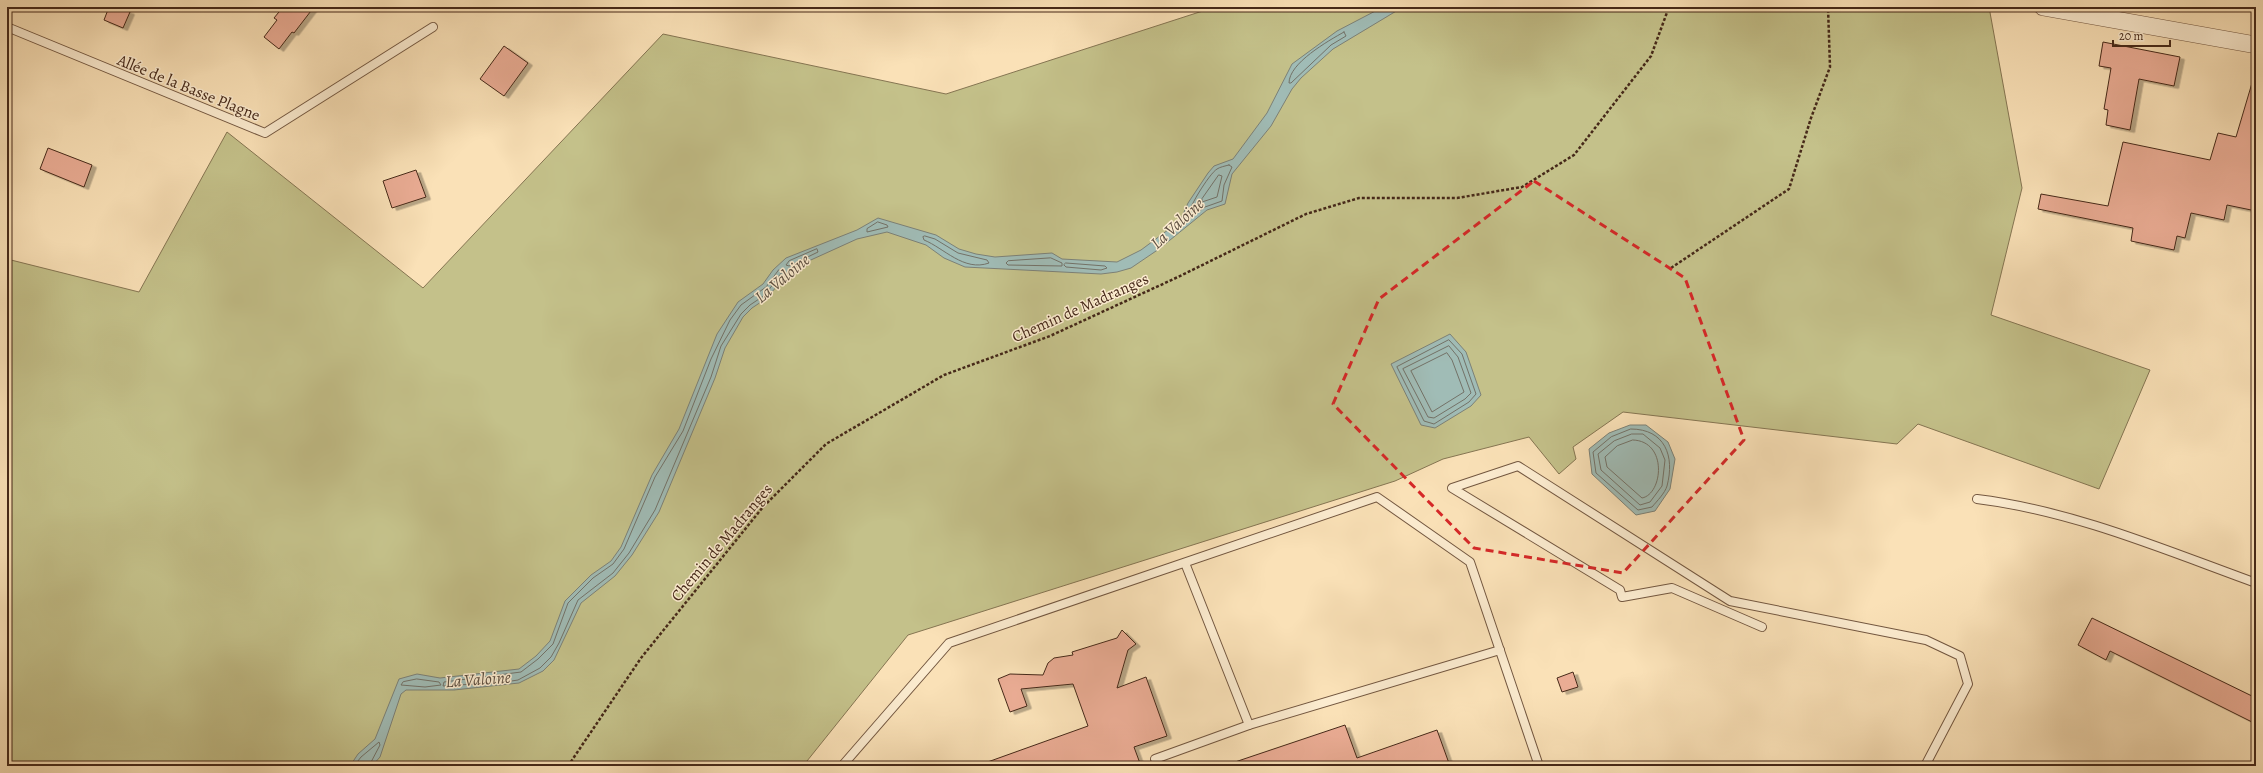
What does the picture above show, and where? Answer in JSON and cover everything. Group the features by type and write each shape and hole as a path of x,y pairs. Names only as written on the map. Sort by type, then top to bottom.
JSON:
{"street":[{"path":"2043,7 2256,45"}],"lane":[{"name":"Allée de la Basse Plagne","path":"7,27 265,133 433,27"},
{"path":"1762,627 1672,588 1622,597 1620,590 1452,488 1518,466 1730,601 1926,640 1960,656 1968,684 1925,766"},
{"path":"842,766 949,643 1377,498 1470,562 1539,766"},
{"path":"1977,499 2008,503 2091,523 2256,583"},
{"path":"1185,562 1249,725"},
{"path":"1155,759 1249,725 1500,650"}],"path":[{"name":"Chemin de Madranges","path":"568,766 641,658 763,506 826,444 944,375 1050,336 1178,277 1306,214 1359,198 1457,198 1522,187 1574,155 1651,56 1669,7"},
{"path":"1671,268 1789,189 1811,118 1830,67 1828,7"}],"highlighted area":[{"path":"1534,181 1685,278 1744,440 1623,573 1474,548 1333,404 1379,299"}],"shaded area":[{"path":"1215,7 1989,7 2022,188 1991,315 2150,370 2099,489 1918,424 1897,444 1623,412 1573,447 1576,459 1559,474 1529,437 1443,459 1395,481 908,635 803,766 7,766 7,259 139,292 227,132 423,288 663,34 946,94"}],"water":[{"name":"La Valoine","path":"1383,7 1403,7 1333,49 1301,78 1292,89 1271,126 1232,174 1225,204 1207,210 1159,249 1131,268 1101,274 965,267 944,258 926,245 887,232 857,239 791,269 767,298 752,308 743,317 725,348 715,378 659,512 632,555 615,576 581,603 554,660 543,671 519,683 454,690 406,690 401,694 380,757 372,766 350,766 358,754 375,739 399,679 417,674 440,678 519,669 536,656 550,641 565,601 591,575 611,561 621,547 652,475 679,429 717,334 738,302 763,284 773,270 786,258 857,230 878,218 936,235 959,249 976,254 995,257 1052,253 1062,259 1117,262 1141,250 1180,221 1188,203 1208,173 1214,166 1233,159 1267,113 1292,64 1337,31"},
{"path":"1450,334 1466,352 1481,395 1471,406 1435,428 1421,425 1391,364"},
{"path":"1630,425 1646,425 1668,442 1675,459 1670,489 1655,511 1636,515 1592,474 1589,449 1609,433"}],"building":[{"path":"109,7 116,7 130,12 123,28 104,20"},
{"path":"283,7 314,7 294,33 292,32 279,49 264,37 277,20 274,18"},
{"path":"2103,42 2180,57 2174,86 2139,79 2130,130 2106,125 2108,110 2104,109 2111,68 2099,66"},
{"path":"504,46 528,63 504,96 480,79"},
{"path":"2252,83 2256,83 2256,211 2227,205 2224,220 2191,213 2185,238 2177,236 2174,250 2131,241 2133,228 2038,209 2041,194 2108,206 2123,142 2210,160 2218,133 2236,137"},
{"path":"48,148 92,165 84,187 40,169"},
{"path":"416,170 426,197 392,208 383,181"},
{"path":"2092,618 2256,698 2256,713 2252,722 2110,651 2106,660 2078,645"},
{"path":"1122,630 1136,644 1128,650 1117,688 1146,677 1167,736 1134,747 1141,766 982,766 982,764 1088,726 1073,684 1021,689 1027,706 1010,712 998,679 1010,674 1043,675 1048,663 1054,658 1073,655 1072,652 1117,638"},
{"path":"1573,672 1578,687 1562,692 1557,678"},
{"path":"1345,725 1357,758 1437,730 1450,766 1232,766 1232,763"}]}
